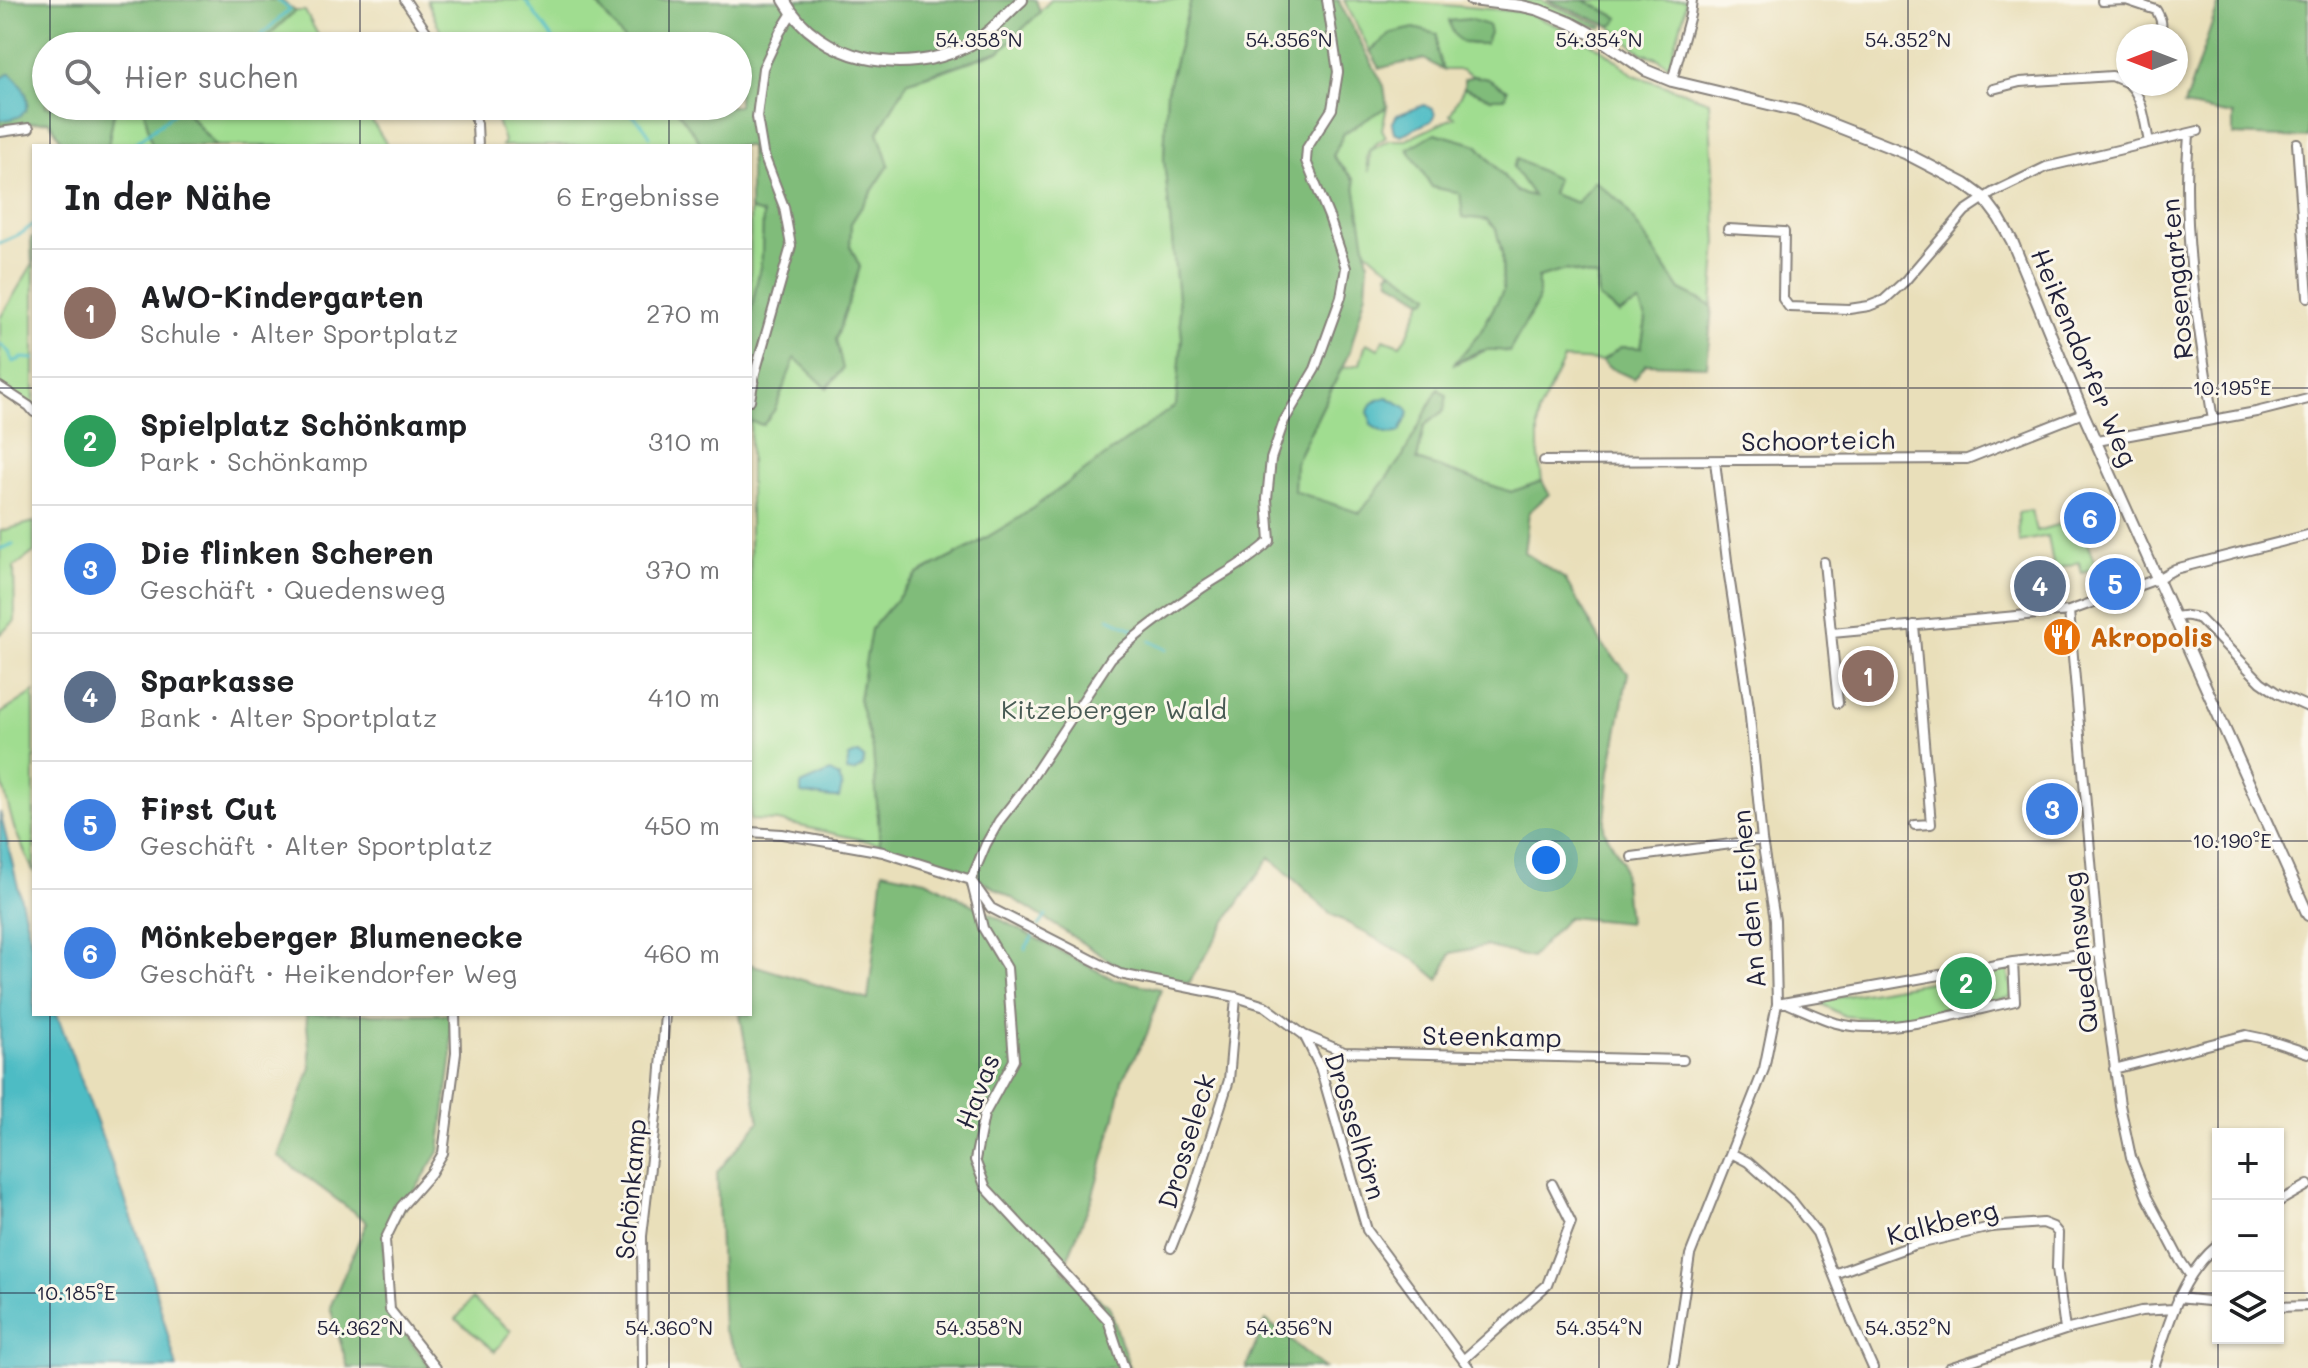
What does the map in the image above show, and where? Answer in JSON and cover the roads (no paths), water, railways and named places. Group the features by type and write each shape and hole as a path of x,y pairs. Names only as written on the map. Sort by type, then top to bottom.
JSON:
{"street":[{"path":"405,0 427,32"},
{"path":"784,0 792,13 812,32 843,52 892,63 948,55 965,48 1022,0"},
{"path":"752,832 782,834 883,852 971,880 999,821 1025,788 1111,658 1198,591 1260,551 1270,541 1267,499 1271,459 1284,421 1315,369 1341,297 1346,268 1306,161 1307,148 1332,109 1338,72 1327,0"},
{"name":"Heikendorfer Weg","path":"1471,0 1539,10 1605,42 1645,70 1672,81 1798,111 1905,153 1965,184 1984,198 2012,241 2173,618 2308,915"},
{"path":"1672,81 1692,0"},
{"path":"2102,1 2126,0 2156,10 2162,24"},
{"path":"752,389 791,246 784,207 763,153 757,117 763,68 792,13"},
{"path":"1993,89 2020,82 2116,78"},
{"path":"1728,229 1784,232 1783,299 1789,307 1849,309 1869,306 1884,300 1905,281 1965,211 1984,198 2046,167 2149,142 2137,96"},
{"path":"476,120 478,144"},
{"path":"0,132 29,128"},
{"name":"Rosengarten","path":"2149,142 2193,132 2187,215 2190,266 2213,420"},
{"path":"2297,143 2308,297"},
{"path":"0,387 32,410"},
{"path":"2097,441 2256,412 2308,399"},
{"name":"Schoorteich","path":"1544,461 1967,459 2083,413"},
{"name":"An den Eichen","path":"1673,1368 1690,1255 1764,1069 1777,1004 1775,920 1762,840 1749,707 1715,461"},
{"path":"1832,633 2069,611 2157,579 2175,569 2308,535"},
{"path":"1824,562 1838,703"},
{"name":"Quedensweg","path":"2069,611 2099,952 2127,1142 2147,1197 2190,1275"},
{"path":"2173,618 2180,615 2200,619 2261,682 2308,707"},
{"path":"1914,625 1931,824 1915,825"},
{"path":"1632,857 1762,840"},
{"name":"Drosselhörn","path":"971,880 991,908 1120,974 1236,997 1265,1006 1304,1035 1320,1067 1367,1230 1466,1364"},
{"name":"Havas","path":"971,880 983,928 1007,968 1014,1060 984,1115 975,1160 986,1188 1108,1320 1124,1368"},
{"path":"1777,1004 2013,962 2099,952"},
{"path":"1788,1004 1838,1024 1884,1027 1944,1017 2015,1001 2013,962"},
{"name":"Drosseleck","path":"1171,1248 1191,1198 1229,1080 1236,997"},
{"path":"436,1368 390,1310 385,1240 401,1207 431,1173 443,1153 456,1053 455,1016"},
{"name":"Schönkamp","path":"643,1368 642,1236 665,1016"},
{"name":"Steenkamp","path":"1304,1035 1344,1052 1683,1060"},
{"path":"2114,1069 2246,1035 2308,1053"},
{"path":"1320,1067 1344,1052"},
{"path":"1731,1153 1748,1162 1792,1201 1817,1233 1873,1368"},
{"path":"1466,1364 1547,1285 1571,1222 1552,1184"},
{"path":"2282,1200 2308,1185"},
{"name":"Kalkberg","path":"1834,1274 1929,1241 1991,1227 2043,1223 2058,1233 2057,1268 2065,1330"},
{"path":"2154,1368 2178,1298 2190,1275 2212,1251"},
{"path":"2178,1298 2212,1301"},
{"path":"2284,1307 2308,1306"},
{"path":"1949,1368 1970,1364 2065,1330 2141,1311 2173,1309"}],"water":[{"path":"10,73 23,88 28,103 21,115 0,120 0,79"},
{"path":"1424,105 1433,109 1435,115 1431,121 1401,135 1394,132 1392,124 1397,115"},
{"path":"1387,397 1406,407 1409,413 1400,432 1392,434 1371,425 1368,413 1377,400"},
{"path":"858,753 864,758 863,766 854,772 846,771 849,757"},
{"path":"830,772 839,777 842,786 839,798 801,794 801,785"},
{"path":"0,812 32,945 32,1016 58,1016 147,1259 177,1368 0,1368"}],"waterway":[{"path":"265,32 290,9 277,0"},
{"path":"525,0 548,32"},
{"path":"135,144 165,120"},
{"path":"637,120 650,136"},
{"path":"0,243 32,226"},
{"path":"0,344 9,352 13,362 32,359"},
{"path":"0,549 13,544"},
{"path":"1109,618 1135,630"},
{"path":"1150,641 1167,650"},
{"path":"1039,926 1046,916"},
{"path":"1025,949 1033,936"}],"place":[{"name":"Mönkeberger Blumenecke","path":"2090,518"},
{"name":"First Cut","path":"2115,584"},
{"name":"Sparkasse","path":"2040,586"},
{"name":"Akropolis","path":"2062,637"},
{"name":"AWO-Kindergarten","path":"1868,676"},
{"name":"Die flinken Scheren","path":"2052,809"},
{"name":"Spielplatz Schönkamp","path":"1966,983"}],"park label":[{"name":"Kitzeberger Wald","path":"1114,709"}]}
